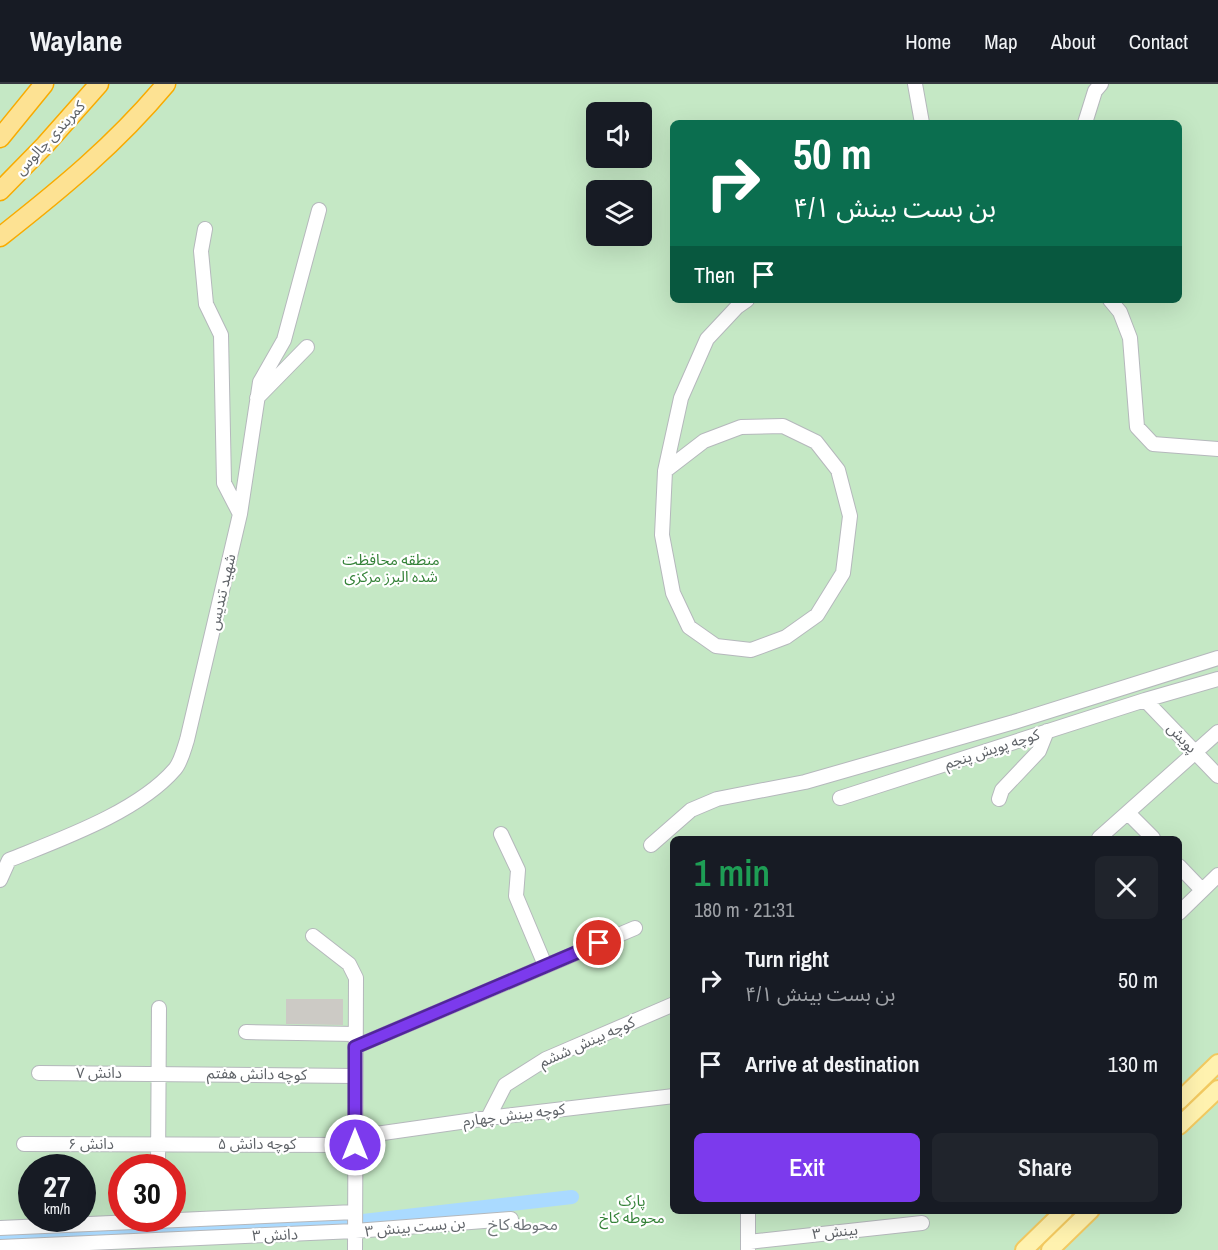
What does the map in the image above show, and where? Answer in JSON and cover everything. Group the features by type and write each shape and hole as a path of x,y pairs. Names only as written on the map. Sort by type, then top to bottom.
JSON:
{"highway":[{"path":"0,138 44,84"},
{"name":"کمربندی چالوس","path":"0,191 99,84"},
{"path":"0,237 50,199 97,158 166,84"}],"main road":[{"path":"1182,1098 1218,1063"},
{"path":"1182,1123 1218,1089"},
{"path":"1024,1250 1061,1214"},
{"path":"1050,1250 1087,1214"}],"street":[{"path":"915,84 921,120"},
{"path":"1086,120 1096,86"},
{"name":"شهید تندیس","path":"0,880 9,860 93,825 152,791 176,768 188,740 240,514 260,382 284,340 319,210"},
{"path":"205,229 201,251 206,304 221,335 224,483 240,514"},
{"path":"665,471 704,441 741,427 783,426 816,442 838,470 850,516 843,573 817,615 786,637 752,650 716,646 689,627 673,593 662,536 665,471 681,398 707,339 743,303"},
{"path":"1112,303 1120,312 1131,338 1137,426 1153,444 1218,449"},
{"path":"257,398 307,347"},
{"path":"651,845 691,810 717,799 805,782 1014,722 1218,658"},
{"name":"کوچه پویش پنجم","path":"840,798 1145,700 1218,679"},
{"name":"پویش","path":"1145,700 1218,776"},
{"path":"999,799 1002,790 1039,751 1047,731"},
{"path":"1101,836 1218,732"},
{"path":"1128,813 1151,836"},
{"path":"501,834 518,870 516,896 545,965"},
{"path":"1182,869 1202,890"},
{"path":"1182,910 1218,875"},
{"path":"246,1032 355,1041 635,928"},
{"path":"312,936 349,964 356,978 355,1250"},
{"name":"کوچه بینش ششم","path":"488,1118 505,1085 546,1059 670,1006"},
{"path":"159,1008 159,1154"},
{"name":"دانش ۷","path":"39,1073 159,1073"},
{"name":"کوچه دانش هفتم","path":"159,1073 355,1076"},
{"name":"کوچه بینش چهارم","path":"355,1141 488,1118 670,1096"},
{"name":"کوچه دانش ۵","path":"159,1144 355,1141"},
{"name":"دانش ۶","path":"24,1144 159,1144"},
{"path":"748,1214 748,1246"},
{"name":"دانش ۳","path":"186,1219 355,1222"},
{"name":"بن بست بینش ۳","path":"355,1222 512,1219"},
{"name":"دانش ۳","path":"0,1228 108,1222"},
{"name":"دانش ۳","path":"0,1247 158,1245 355,1222"},
{"name":"بینش ۳","path":"748,1246 922,1223"}],"green space":[{"name":"منطقه محافظت شده البرز مرکزی","path":"0,84 1218,84 1218,1250 0,1250"}],"building":[{"path":"286,999 343,999 343,1025 286,1024"}],"waterway":[{"path":"0,1235 363,1221 572,1197"}],"district":[{"name":"محوطه کاخ","path":"523,1224"}],"route":[{"path":"355,1145 355,1047 599,943"}],"park label":[{"name":"پارک محوطه کاخ","path":"632,1210"}]}
